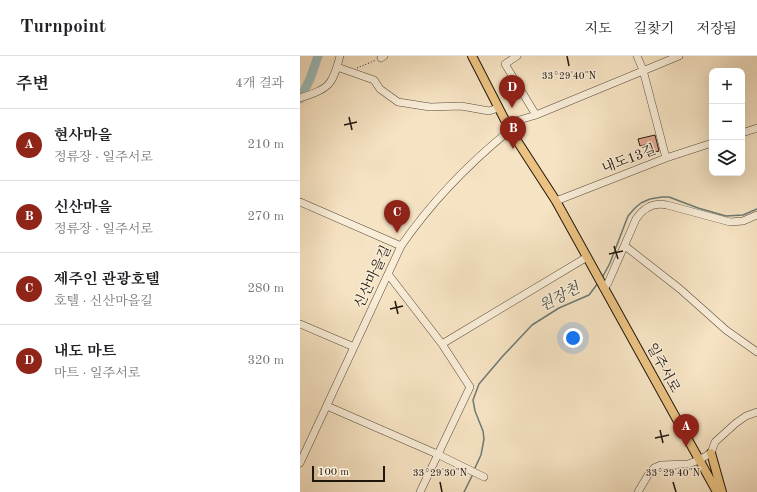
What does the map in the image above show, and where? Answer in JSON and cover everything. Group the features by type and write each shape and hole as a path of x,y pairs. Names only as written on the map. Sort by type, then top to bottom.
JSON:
{"main road":[{"name":"일주서로","path":"472,56 509,128 556,201 717,492"},
{"path":"712,453 722,492"}],"street":[{"path":"300,98 323,90 331,82 340,56"},
{"path":"517,56 505,64 507,70 523,92 536,115"},
{"path":"637,56 643,70 666,158"},
{"name":"신산마을길","path":"300,463 401,246 449,184 516,121 536,115 679,56"},
{"path":"337,68 374,80 380,89 398,102 430,107 461,106 489,111 498,108"},
{"path":"745,132 757,128"},
{"name":"내도13길","path":"556,201 666,158 709,144"},
{"path":"300,202 401,246"},
{"path":"601,283 608,283 639,214 646,208 654,205 667,205 730,222 743,221 757,216"},
{"path":"625,246 680,289 726,330 757,352"},
{"path":"442,344 586,257"},
{"path":"388,274 442,344 470,387 420,492"},
{"path":"301,325 354,347"},
{"path":"327,406 437,454 482,476"},
{"path":"638,492 654,468 661,465 688,464 712,453 716,442 729,429 742,418 757,412"}],"path":[{"path":"349,72 382,57"}],"building":[{"path":"655,135 659,151 652,153 649,144 640,146 638,139"}],"waterway":[{"path":"300,99 310,79 318,56"},
{"name":"원장천","path":"602,278 610,263 628,216 641,203 650,199 669,197 698,208 726,216 743,215 757,209"},
{"name":"원장천","path":"474,470 481,455 484,439 483,431 475,411 473,400 479,384 532,325 559,308 589,295 598,283"},
{"name":"원장천","path":"464,492 473,474"}],"place":[{"name":"내도 마트","path":"512,108"},
{"name":"신산마을","path":"513,149"},
{"name":"제주인 관광호텔","path":"397,233"},
{"name":"현사마을","path":"686,447"}]}
